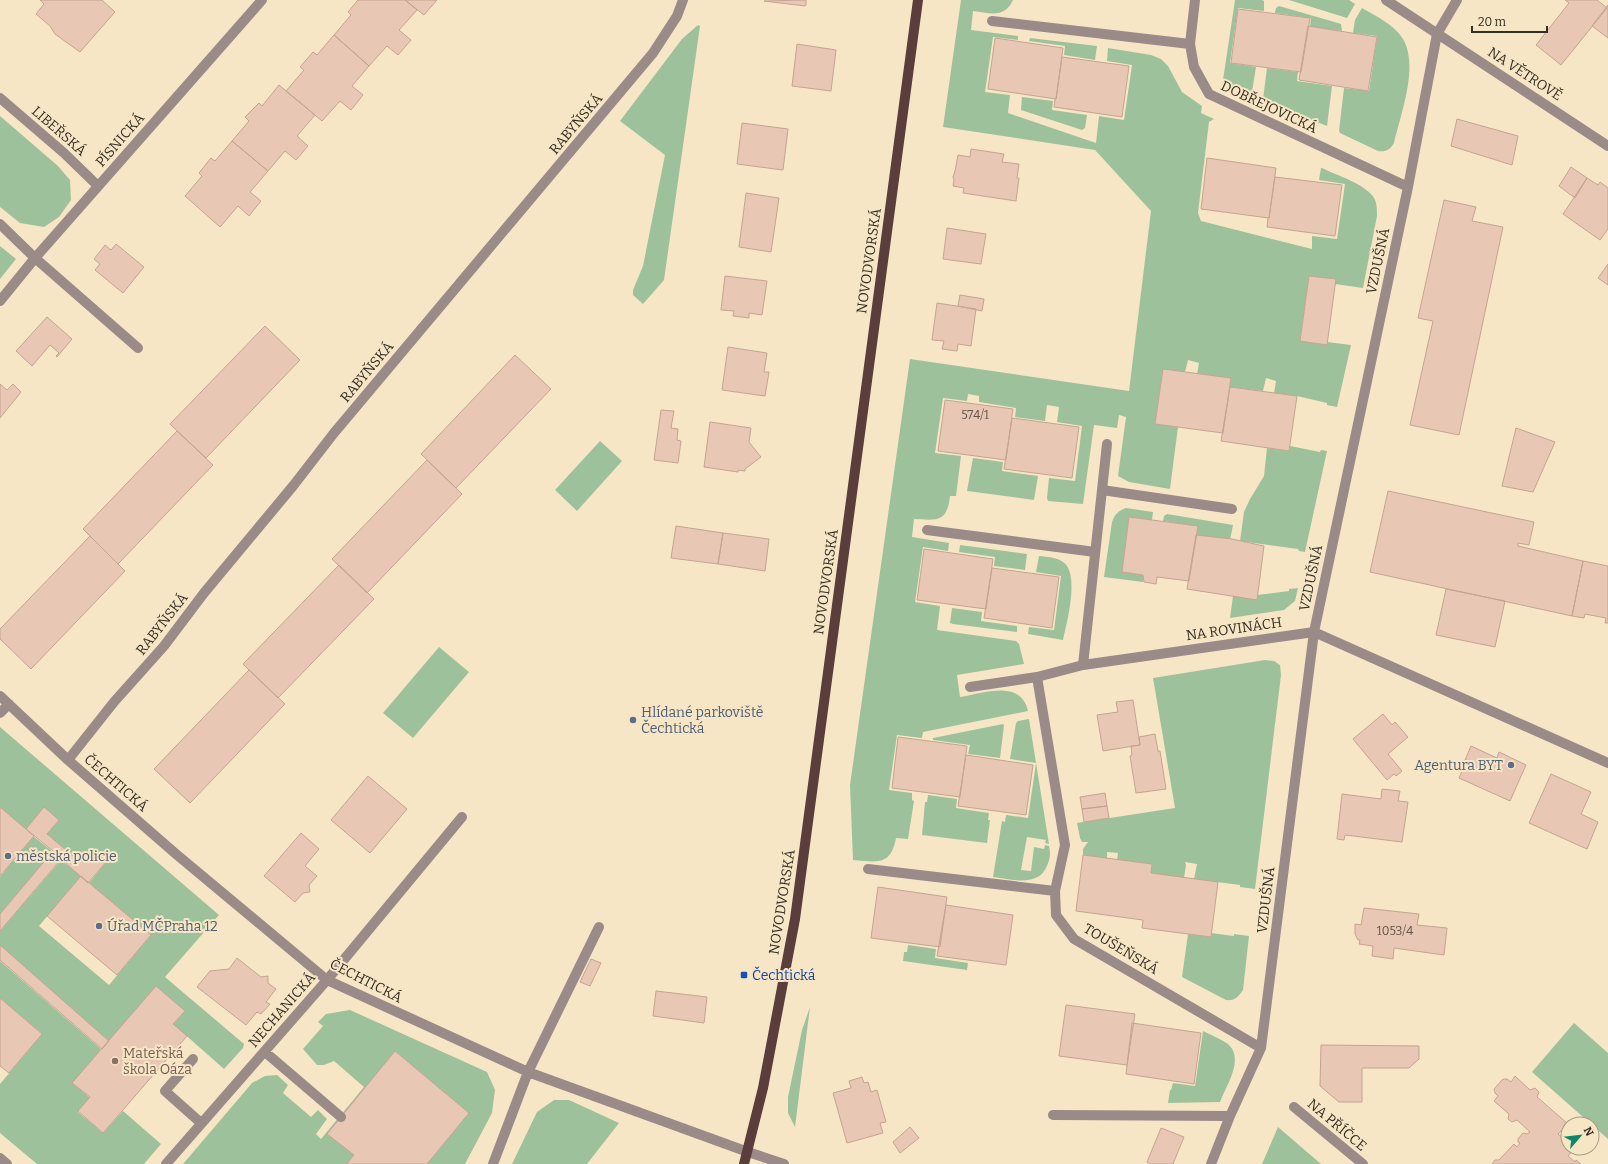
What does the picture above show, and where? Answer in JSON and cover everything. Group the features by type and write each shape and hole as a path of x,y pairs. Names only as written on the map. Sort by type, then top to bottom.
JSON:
{"main road":[{"name":"NOVODVORSKÁ","path":"744,1164 763,1088 795,919 918,0"}],"street":[{"name":"PÍSNICKÁ","path":"0,301 35,258 262,0"},
{"name":"RABYŇSKÁ","path":"68,760 114,702 164,646 204,593 293,486 334,433 653,53 677,16 683,0"},
{"name":"DOBŘEJOVICKÁ","path":"1195,0 1190,44 1194,67 1209,94 1408,187"},
{"name":"NA VĚTROVĚ","path":"1386,0 1608,146"},
{"name":"VZDUŠNÁ","path":"1211,1164 1230,1116 1261,1048 1314,632 1408,187 1437,34 1457,0"},
{"path":"992,22 1190,44"},
{"name":"LIBEŘSKÁ","path":"0,98 64,153 98,186"},
{"path":"0,224 35,258 138,348"},
{"path":"970,687 1037,677 1083,665 1107,444"},
{"path":"1102,490 1232,509"},
{"path":"927,530 1095,552"},
{"path":"1314,632 1608,763"},
{"name":"NA ROVINÁCH","path":"1083,665 1314,632"},
{"name":"TOUŠEŇSKÁ","path":"1037,677 1065,845 1055,891 1056,914 1074,939 1261,1048"},
{"name":"ČECHTICKÁ","path":"0,696 68,760 176,854 327,980 528,1072 784,1164"},
{"path":"0,713 9,704"},
{"name":"NECHANICKÁ","path":"166,1164 327,980 462,816"},
{"path":"868,869 1055,891"},
{"path":"493,1164 528,1072 599,927"},
{"path":"265,1052 341,1117"},
{"path":"193,1058 165,1091 202,1123"},
{"name":"NA PŘÍČCE","path":"1294,1107 1363,1164"},
{"path":"1052,1115 1230,1116"},
{"path":"0,1158 7,1164"}],"green space":[{"path":"961,0 1013,0 1005,10 1001,12 991,13 973,11 971,30 1018,36 1018,40 993,37 985,92 1010,95 1008,113 1096,143 1099,116 1124,120 1132,65 1107,61 1108,48 1151,55 1161,59 1168,66 1182,92 1202,106 1201,113 1214,119 1209,122 1198,213 1201,221 1312,249 1312,236 1337,239 1345,184 1319,180 1321,168 1358,184 1370,193 1376,202 1377,216 1363,288 1335,284 1335,279 1309,276 1300,341 1327,345 1327,342 1351,345 1337,407 1327,405 1327,403 1297,396 1274,393 1276,381 1266,378 1263,391 1230,387 1230,378 1197,374 1199,363 1188,360 1185,372 1163,369 1155,424 1178,427 1170,489 1129,482 1118,476 1126,417 1119,415 1117,428 1094,425 1083,504 1048,501 1049,478 1075,481 1082,426 1057,422 1059,407 1047,405 1045,421 1015,417 1016,408 979,402 979,396 968,394 967,401 943,398 935,453 961,456 956,496 950,496 949,505 940,518 929,520 914,519 912,537 949,543 948,551 923,547 915,602 940,606 937,630 1016,641 1019,644 1024,664 957,675 960,697 990,691 1010,691 1018,695 1024,701 1028,711 923,732 922,738 897,735 889,790 912,793 912,800 914,801 908,839 896,838 891,854 882,860 853,860 850,785 910,359 1129,391 1151,211 1095,150 943,127"},
{"path":"1235,0 1264,1 1264,11 1238,8 1230,63 1256,67 1252,92 1250,94 1224,82 1223,80"},
{"path":"1289,0 1349,0 1355,4 1347,18"},
{"path":"1279,6 1341,24 1342,31 1310,27 1311,18 1275,13 1276,8"},
{"path":"1362,8 1395,29 1403,39 1409,62 1407,90 1394,143 1388,150 1383,151 1378,151 1340,133 1339,131 1344,88 1369,91 1377,36 1353,33 1355,20"},
{"path":"698,25 700,26 664,280 643,304 633,295 633,290 643,266 665,155 620,121 682,39"},
{"path":"1030,38 1097,46 1095,60 1064,55 1065,46 1029,41"},
{"path":"1267,68 1298,72 1297,81 1332,86 1327,126 1264,101"},
{"path":"1022,97 1053,101 1052,110 1087,115 1085,128 1082,130 1021,110"},
{"path":"0,116 58,166 70,180 71,200 59,217 44,227 20,223 0,207"},
{"path":"0,246 16,259 0,279"},
{"path":"600,441 622,461 577,511 555,490"},
{"path":"1290,446 1320,452 1321,450 1327,451 1305,552 1299,551 1298,549 1240,541 1244,512 1264,476 1267,448 1289,451"},
{"path":"973,458 1003,462 1002,471 1038,476 1034,500 967,491"},
{"path":"1126,508 1153,512 1152,520 1129,517 1122,572 1143,575 1143,582 1104,577 1112,522 1117,513"},
{"path":"1167,514 1233,525 1230,540 1196,535 1197,526 1163,521 1164,516"},
{"path":"960,545 1027,554 1025,570 994,566 995,557 959,552"},
{"path":"1039,556 1060,560 1068,568 1071,576 1071,598 1063,640 1028,634 1029,627 1054,630 1061,576 1036,572"},
{"path":"1298,588 1295,601 1284,610 1230,618 1233,596 1257,595 1289,591 1289,589"},
{"path":"952,608 982,612 981,621 1017,626 1017,632 950,623"},
{"path":"439,647 469,672 413,738 383,713"},
{"path":"1265,660 1274,661 1280,665 1281,675 1255,889 1240,887 1240,885 1194,879 1197,864 1185,862 1184,878 1151,873 1117,860 1118,853 1107,852 1107,859 1083,855 1083,849 1088,842 1082,842 1077,823 1175,808 1153,678"},
{"path":"1029,719 1049,844 1045,843 1046,840 1027,837 1021,870 1031,871 1034,847 1044,849 1045,845 1049,846 1049,860 1042,874 1030,880 1015,880 993,877 1002,821 1005,822 1006,815 1028,818 1036,763 1010,759 1016,723 1018,721"},
{"path":"1003,724 1000,758 968,754 970,745 933,740 933,738"},
{"path":"0,727 219,915 165,977 244,1044 243,1048 224,1069 173,1024 185,1011 156,987 109,1042 0,945 0,931 61,860 81,876 39,926 109,985 150,936 89,883 107,861 92,849 81,863 47,834 59,820 44,808 26,830 0,808"},
{"path":"928,795 957,799 956,808 989,813 988,820 990,820 987,843 922,835 925,802 927,802"},
{"path":"33,836 53,852 0,914 0,877"},
{"path":"1211,933 1249,936 1243,990 1238,997 1234,999 1226,1000 1182,977 1188,934 1210,937"},
{"path":"908,945 936,949 935,958 968,963 967,970 903,961 904,952 907,952"},
{"path":"0,961 101,1049 73,1083 90,1098 78,1112 103,1133 123,1111 161,1144 144,1164 37,1164 0,1133 0,1084 42,1034 0,998"},
{"path":"810,1007 795,1127 788,1113 788,1097 802,1030"},
{"path":"350,1010 487,1072 495,1090 492,1113 465,1164 427,1164 469,1113 396,1052 328,1134 354,1155 347,1164 183,1164 252,1083 265,1076 277,1075 288,1085 283,1093 311,1117 318,1110 327,1119 316,1134 321,1139 364,1087 334,1061 324,1065 317,1065 303,1049 323,1026 318,1022 326,1014"},
{"path":"1574,1023 1608,1053 1608,1139 1600,1132 1600,1116 1582,1116 1532,1072"},
{"path":"1203,1031 1228,1044 1233,1050 1235,1057 1233,1073 1220,1102 1168,1103 1170,1090 1173,1083 1195,1086"},
{"path":"554,1100 569,1100 619,1123 587,1164 512,1164 537,1112"},
{"path":"1278,1127 1321,1164 1262,1164"}],"building":[{"path":"40,0 102,0 115,12 80,52 55,34 50,26 36,14 44,4"},
{"path":"358,0 405,0 417,10 399,30 411,40 398,55 387,46 369,66 334,35 351,15 348,12"},
{"path":"405,0 437,0 424,15"},
{"path":"806,0 805,6 764,1"},
{"path":"1565,0 1597,0 1607,8 1561,65 1536,45 1569,3"},
{"path":"1608,5 1608,38 1592,26"},
{"path":"1238,9 1310,18 1301,72 1231,63"},
{"path":"1308,26 1377,37 1368,91 1299,80"},
{"path":"334,35 369,66 352,86 363,95 351,110 340,101 322,121 286,91 304,70 300,67 313,52 317,55"},
{"path":"995,38 1063,48 1056,99 988,89"},
{"path":"797,44 836,50 831,91 792,86"},
{"path":"1062,57 1129,66 1122,117 1054,107"},
{"path":"279,85 315,115 297,136 308,146 296,160 285,151 268,171 232,141 249,121 245,117 259,103 262,106"},
{"path":"1457,119 1518,136 1512,165 1451,146"},
{"path":"742,123 788,129 783,170 737,164"},
{"path":"232,141 268,171 250,192 261,201 249,216 238,206 220,227 185,196 202,176 199,173 211,158 215,161"},
{"path":"971,149 1004,154 1002,162 1019,164 1016,201 963,193 964,188 953,186 953,177 958,155 970,157"},
{"path":"1207,158 1276,168 1269,218 1201,209"},
{"path":"1571,167 1587,178 1575,198 1559,186"},
{"path":"1275,177 1342,185 1335,236 1267,227"},
{"path":"1587,178 1598,185 1600,182 1608,188 1608,229 1600,240 1563,214"},
{"path":"746,193 779,198 771,252 739,247"},
{"path":"1444,200 1476,207 1472,221 1503,227 1459,435 1410,425 1433,321 1418,318"},
{"path":"947,228 986,234 981,264 943,259"},
{"path":"116,244 144,267 123,293 95,270 100,264 94,259 105,245 111,250"},
{"path":"1608,264 1608,285 1598,278"},
{"path":"725,276 767,281 762,315 749,313 749,318 733,316 734,311 721,310"},
{"path":"1309,276 1336,279 1327,345 1300,341"},
{"path":"960,295 984,299 982,311 958,306"},
{"path":"937,303 976,309 971,346 958,344 957,351 942,349 944,341 932,340"},
{"path":"47,317 72,339 57,357 56,356 59,353 50,345 32,366 16,351"},
{"path":"265,326 300,360 206,458 170,424"},
{"path":"728,347 767,353 764,372 769,372 765,396 722,390"},
{"path":"515,355 551,389 456,488 421,454"},
{"path":"1163,369 1231,378 1223,433 1155,424"},
{"path":"0,384 7,390 13,384 21,392 0,418"},
{"path":"1230,387 1297,396 1289,451 1221,441"},
{"path":"945,400 1013,409 1006,460 938,451"},
{"path":"661,410 674,411 671,428 678,429 677,440 681,441 678,463 654,460"},
{"path":"1012,418 1079,427 1072,478 1004,469"},
{"path":"710,422 751,428 749,442 761,457 745,469 745,471 738,470 738,472 704,467"},
{"path":"1516,428 1555,442 1533,492 1502,486"},
{"path":"177,431 213,465 118,564 83,529"},
{"path":"427,460 462,494 367,593 332,559"},
{"path":"1388,491 1534,522 1529,545 1518,543 1518,546 1583,561 1572,616 1370,572"},
{"path":"1129,517 1198,526 1189,581 1157,577 1156,584 1144,582 1143,575 1122,572"},
{"path":"676,526 723,533 718,564 671,558"},
{"path":"723,533 769,539 765,571 718,564"},
{"path":"1196,535 1232,539 1264,546 1257,600 1187,589"},
{"path":"90,536 125,571 31,669 0,639 0,629"},
{"path":"924,549 993,559 986,609 917,600"},
{"path":"1583,561 1608,566 1608,623 1605,623 1606,618 1585,614 1584,618 1572,616"},
{"path":"339,565 374,599 278,698 243,664"},
{"path":"992,568 1059,577 1052,628 984,618"},
{"path":"1446,589 1505,601 1495,647 1436,635"},
{"path":"249,670 285,704 190,803 154,769"},
{"path":"1133,700 1140,745 1103,751 1097,715 1118,712 1116,702"},
{"path":"1383,714 1392,725 1395,722 1408,737 1388,754 1402,771 1396,776 1394,774 1387,780 1353,739"},
{"path":"1155,734 1158,751 1160,751 1166,789 1136,793 1130,756 1132,755 1131,746 1140,745 1139,737"},
{"path":"898,737 967,746 960,797 892,788"},
{"path":"1471,746 1497,758 1499,752 1526,765 1510,801 1459,778"},
{"path":"966,755 1033,765 1026,815 958,806"},
{"path":"1551,774 1591,792 1581,814 1598,822 1587,849 1529,823"},
{"path":"368,776 407,809 370,853 331,820"},
{"path":"1382,789 1400,791 1398,801 1408,802 1402,842 1345,835 1344,840 1337,839 1342,794 1381,799"},
{"path":"1105,793 1107,806 1082,809 1080,797"},
{"path":"1107,806 1109,818 1084,822 1082,809"},
{"name":"městská policie","path":"0,807 34,836 0,876"},
{"path":"44,807 59,820 47,834 80,862 92,848 107,861 88,883 61,859 0,931 0,914 53,851 26,829"},
{"path":"301,833 319,849 305,866 317,876 309,885 310,892 303,893 295,902 264,876"},
{"path":"1083,855 1152,864 1151,873 1218,882 1211,937 1142,928 1143,920 1076,911"},
{"name":"Úřad MČPraha 12","path":"81,876 151,935 117,975 47,916"},
{"path":"878,887 947,897 940,947 871,938"},
{"path":"946,905 1013,915 1006,965 937,956"},
{"path":"1364,908 1419,914 1417,925 1447,928 1444,955 1394,948 1393,959 1372,956 1373,946 1359,944 1360,940 1358,940 1355,934 1355,924 1361,925"},
{"path":"0,945 109,1041 102,1049 0,960"},
{"path":"237,958 261,977 268,976 268,983 276,989 266,1002 270,1004 261,1014 257,1012 246,1025 197,987 210,971 229,969"},
{"path":"591,959 601,963 590,986 580,982"},
{"path":"156,986 185,1011 173,1024 187,1036 103,1133 78,1111 90,1097 72,1083"},
{"path":"656,991 707,997 704,1023 653,1016"},
{"path":"0,998 42,1034 9,1073 0,1066"},
{"path":"1066,1005 1135,1014 1127,1065 1059,1056"},
{"path":"1132,1023 1201,1033 1194,1084 1126,1074"},
{"path":"1321,1045 1419,1046 1419,1059 1409,1068 1362,1068 1362,1102 1339,1102 1320,1086"},
{"path":"395,1051 469,1113 427,1164 347,1164 354,1155 327,1134"},
{"path":"1515,1076 1530,1090 1535,1088 1539,1092 1537,1097 1560,1117 1560,1132 1558,1134 1560,1136 1560,1156 1568,1156 1575,1162 1576,1160 1581,1164 1492,1164 1495,1160 1499,1160 1514,1144 1517,1147 1520,1143 1518,1142 1518,1139 1523,1133 1527,1134 1530,1132 1517,1120 1512,1122 1508,1119 1509,1114 1494,1101 1498,1096 1494,1089 1503,1079 1507,1079 1511,1082"},
{"path":"862,1077 864,1083 868,1082 871,1092 877,1090 886,1122 880,1123 883,1133 847,1143 833,1093 851,1088 849,1081"},
{"path":"910,1127 919,1138 900,1153 893,1142"},
{"path":"1161,1128 1184,1137 1173,1164 1151,1164 1147,1162"}],"place":[{"name":"Hlídané parkoviště Čechtická","path":"633,720"},
{"name":"Agentura BYT","path":"1511,765"},
{"name":"městská policie","path":"8,856"},
{"name":"Úřad MČPraha 12","path":"99,926"},
{"name":"Čechtická","path":"744,975"},
{"name":"Mateřská škola Oáza","path":"115,1061"}]}
